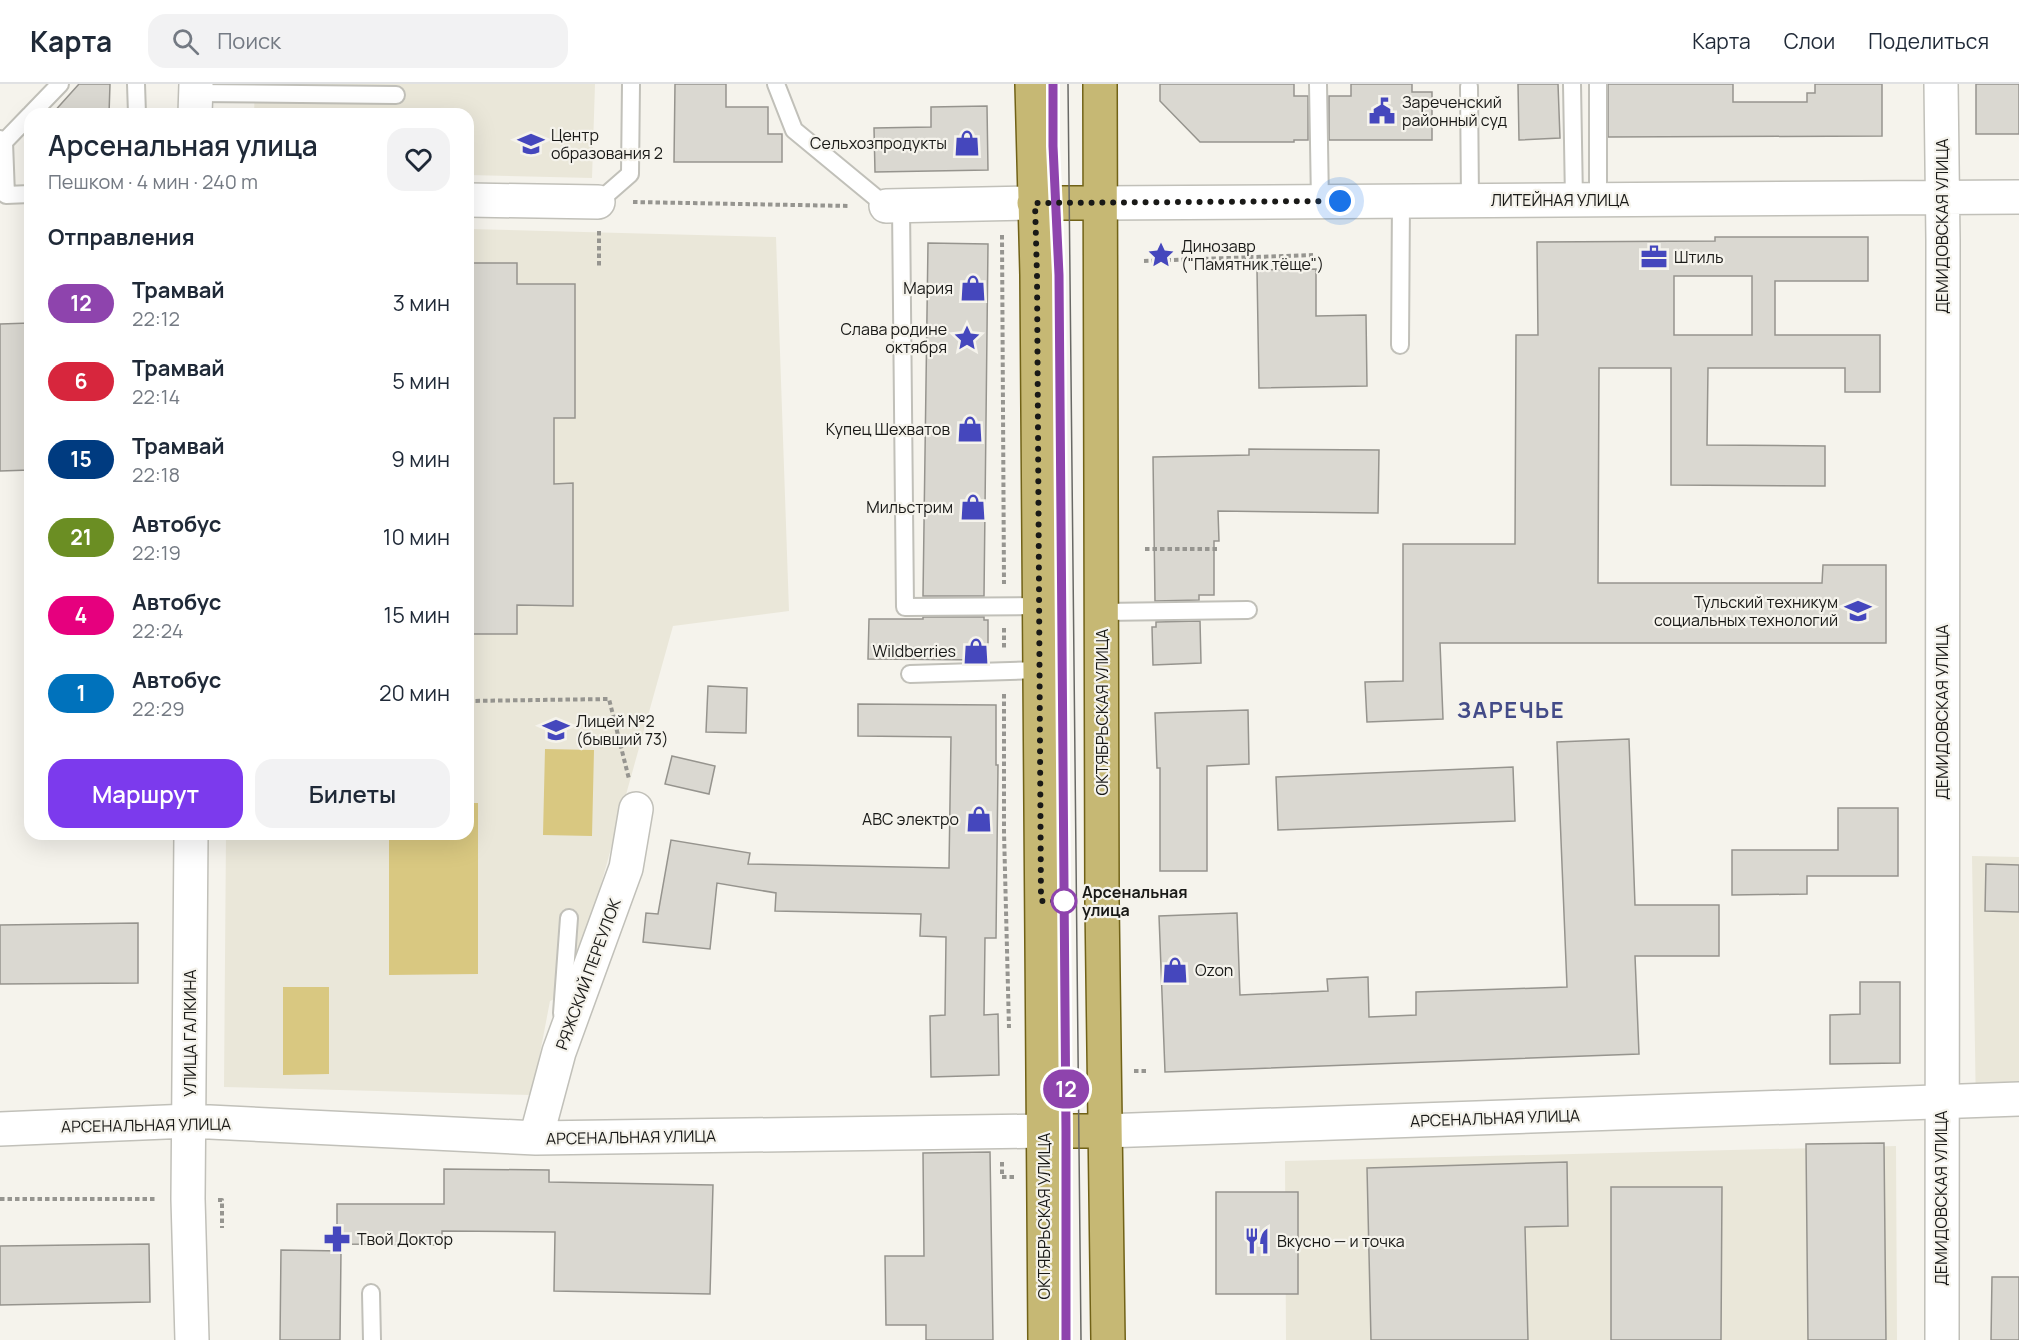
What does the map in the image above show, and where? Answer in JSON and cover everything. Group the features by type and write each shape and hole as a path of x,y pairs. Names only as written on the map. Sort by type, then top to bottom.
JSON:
{"main road":[{"name":"ОКТЯБРЬСКАЯ УЛИЦА","path":"1032,84 1045,1340"},
{"name":"ОКТЯБРЬСКАЯ УЛИЦА","path":"1100,84 1104,1131 1108,1340"},
{"path":"1035,203 1100,203"},
{"name":"АРСЕНАЛЬНАЯ УЛИЦА","path":"1044,1131 1104,1131"}],"street":[{"name":"ДЕМИДОВСКАЯ УЛИЦА","path":"1941,84 1943,197 1942,1340"},
{"name":"ЛИТЕЙНАЯ УЛИЦА","path":"1100,203 2019,197"},
{"path":"474,200 598,202"},
{"path":"893,206 1035,203"},
{"name":"РЯЖСКИЙ ПЕРЕУЛОК","path":"536,1138 560,1053 626,868 636,809"},
{"name":"УЛИЦА ГАЛКИНА","path":"191,840 188,1199 192,1340"},
{"name":"АРСЕНАЛЬНАЯ УЛИЦА","path":"1104,1131 2019,1099"},
{"name":"АРСЕНАЛЬНАЯ УЛИЦА","path":"0,1130 189,1121 536,1138 1044,1131"}],"lane":[{"path":"38,108 60,84"},
{"path":"136,84 137,108"},
{"path":"598,202 630,174 631,84"},
{"path":"777,84 794,130 893,206 905,607 1039,606"},
{"path":"1318,84 1320,202"},
{"path":"1572,84 1586,200"},
{"path":"1586,200 1598,84"},
{"path":"1469,87 1470,200"},
{"path":"195,97 396,95"},
{"path":"24,121 2,141 6,195 24,194"},
{"path":"1400,345 1401,201"},
{"path":"1102,612 1248,610"},
{"path":"910,674 1039,670"},
{"path":"560,1053 569,918"},
{"path":"371,1293 372,1340"}],"path":[{"path":"599,267 598,202 893,206"},
{"path":"1144,261 1314,255"},
{"path":"1144,549 1220,549"},
{"path":"474,701 609,699 636,809"},
{"path":"1001,1158 1002,1177 1019,1177"},
{"path":"0,1199 222,1200 222,1235"}],"shaded area":[{"name":"Центр образования 2","path":"255,84 595,84 592,178 474,175 474,108 254,108"},
{"name":"Лицей №2 (бывший 73)","path":"474,229 776,237 789,611 673,626 571,992 550,1001 532,1095 224,1087 226,840 474,840"},
{"path":"545,749 594,750 592,836 543,835"},
{"path":"474,803 478,803 478,974 389,975 389,840 474,840"},
{"path":"1972,856 2019,857 2019,1111 1976,1113"},
{"path":"283,987 329,987 329,1074 283,1075"},
{"path":"1896,1146 1897,1340 1286,1340 1285,1161"}],"building":[{"path":"79,84 110,84 109,108 57,108"},
{"path":"675,84 726,84 726,107 768,107 768,134 782,134 782,162 674,162"},
{"path":"1160,84 1294,84 1294,96 1308,96 1308,140 1200,142 1160,101"},
{"path":"1351,84 1412,84 1412,92 1432,92 1432,140 1329,140 1329,96 1351,96"},
{"path":"1518,84 1558,84 1560,138 1519,140"},
{"path":"1608,84 1733,84 1733,102 1807,102 1807,93 1815,93 1815,84 1882,84 1882,136 1608,137"},
{"path":"1976,84 2019,84 2019,134 1976,134"},
{"path":"987,106 988,170 875,172 874,128 931,127 931,107"},
{"path":"1715,237 1868,237 1868,281 1775,281 1775,335 1880,335 1880,392 1845,392 1845,368 1708,368 1707,445 1825,446 1825,486 1671,485 1671,368 1599,368 1598,583 1822,583 1823,565 1886,565 1886,643 1440,643 1443,719 1367,722 1365,682 1403,681 1403,544 1515,544 1516,335 1538,335 1537,242 1715,241","holes":["1674,276 1752,276 1752,335 1674,335"]},
{"path":"928,243 988,244 984,596 923,596"},
{"path":"474,263 517,263 517,284 575,284 575,418 554,418 554,484 573,483 573,606 517,605 517,634 474,634"},
{"path":"1316,269 1316,316 1366,315 1367,386 1259,388 1257,270"},
{"path":"24,323 24,470 0,471 0,324"},
{"path":"1249,449 1379,450 1378,513 1218,511 1219,541 1214,541 1214,595 1199,595 1199,600 1155,601 1153,457 1249,455"},
{"path":"923,617 984,617 984,620 988,620 988,660 868,659 869,619 923,619"},
{"path":"1200,621 1201,663 1153,665 1152,627 1156,627 1156,622"},
{"path":"708,686 747,688 746,733 706,732"},
{"path":"858,704 996,705 996,765 998,765 996,938 985,938 984,1015 998,1014 999,1075 931,1077 930,1016 945,1015 946,937 920,936 921,914 775,911 776,893 717,883 710,949 643,942 646,913 658,914 671,840 750,853 748,864 949,868 951,737 858,736"},
{"path":"1248,710 1249,764 1207,766 1207,871 1160,871 1160,768 1157,768 1155,713"},
{"path":"1629,739 1635,905 1719,905 1719,956 1635,956 1639,1054 1165,1072 1159,916 1237,913 1240,995 1328,991 1327,979 1368,977 1369,1017 1416,1015 1416,992 1567,987 1557,742"},
{"path":"672,756 715,766 709,794 665,784"},
{"path":"1513,767 1515,821 1278,830 1276,777"},
{"path":"1838,808 1898,808 1898,876 1807,876 1807,894 1732,895 1732,850 1838,850"},
{"path":"1986,864 2019,865 2019,912 1985,911"},
{"path":"138,923 138,983 0,984 0,925"},
{"path":"1860,982 1900,982 1900,1063 1830,1064 1830,1015 1860,1014"},
{"path":"1884,1143 1886,1340 1808,1340 1806,1144"},
{"path":"990,1152 993,1340 926,1340 926,1325 886,1325 885,1256 924,1256 923,1153"},
{"path":"1567,1162 1568,1226 1525,1227 1528,1340 1371,1340 1367,1168"},
{"path":"444,1169 549,1170 549,1182 713,1185 710,1294 554,1291 555,1232 442,1231 442,1245 337,1244 337,1204 444,1204"},
{"path":"1611,1187 1722,1187 1721,1340 1611,1340"},
{"path":"1216,1192 1298,1192 1298,1294 1216,1294"},
{"path":"149,1244 150,1302 0,1305 0,1246"},
{"path":"281,1250 341,1251 340,1340 280,1340"},
{"path":"1992,1277 2019,1277 2019,1340 1991,1340"}],"tram line":[{"path":"1053,84 1053,146 1059,275 1067,1131 1066,1340"},
{"name":"12","path":"1053,84 1053,146 1059,275 1066,1340"},
{"path":"1068,84 1081,1340"}],"place":[{"name":"Зареченский районный суд","path":"1382,111"},
{"name":"Сельхозпродукты","path":"967,143"},
{"name":"Центр образования 2","path":"531,144"},
{"name":"Динозавр (\"Памятник тёще\")","path":"1161,255"},
{"name":"Штиль","path":"1654,257"},
{"name":"Мария","path":"973,288"},
{"name":"Слава родине октября","path":"967,338"},
{"name":"Купец Шехватов","path":"970,429"},
{"name":"Мильстрим","path":"973,507"},
{"name":"Тульский техникум социальных технологий","path":"1858,611"},
{"name":"Wildberries","path":"976,651"},
{"name":"Лицей №2 (бывший 73)","path":"556,730"},
{"name":"АВС электро","path":"979,819"},
{"name":"Арсенальная улица","path":"1064,901"},
{"name":"Ozon","path":"1175,970"},
{"name":"Твой Доктор","path":"337,1239"},
{"name":"Вкусно — и точка","path":"1257,1241"}],"district":[{"name":"ЗАРЕЧЬЕ","path":"1511,710"}],"route":[{"path":"1064,901 1041,901 1035,203 1340,201"}]}
